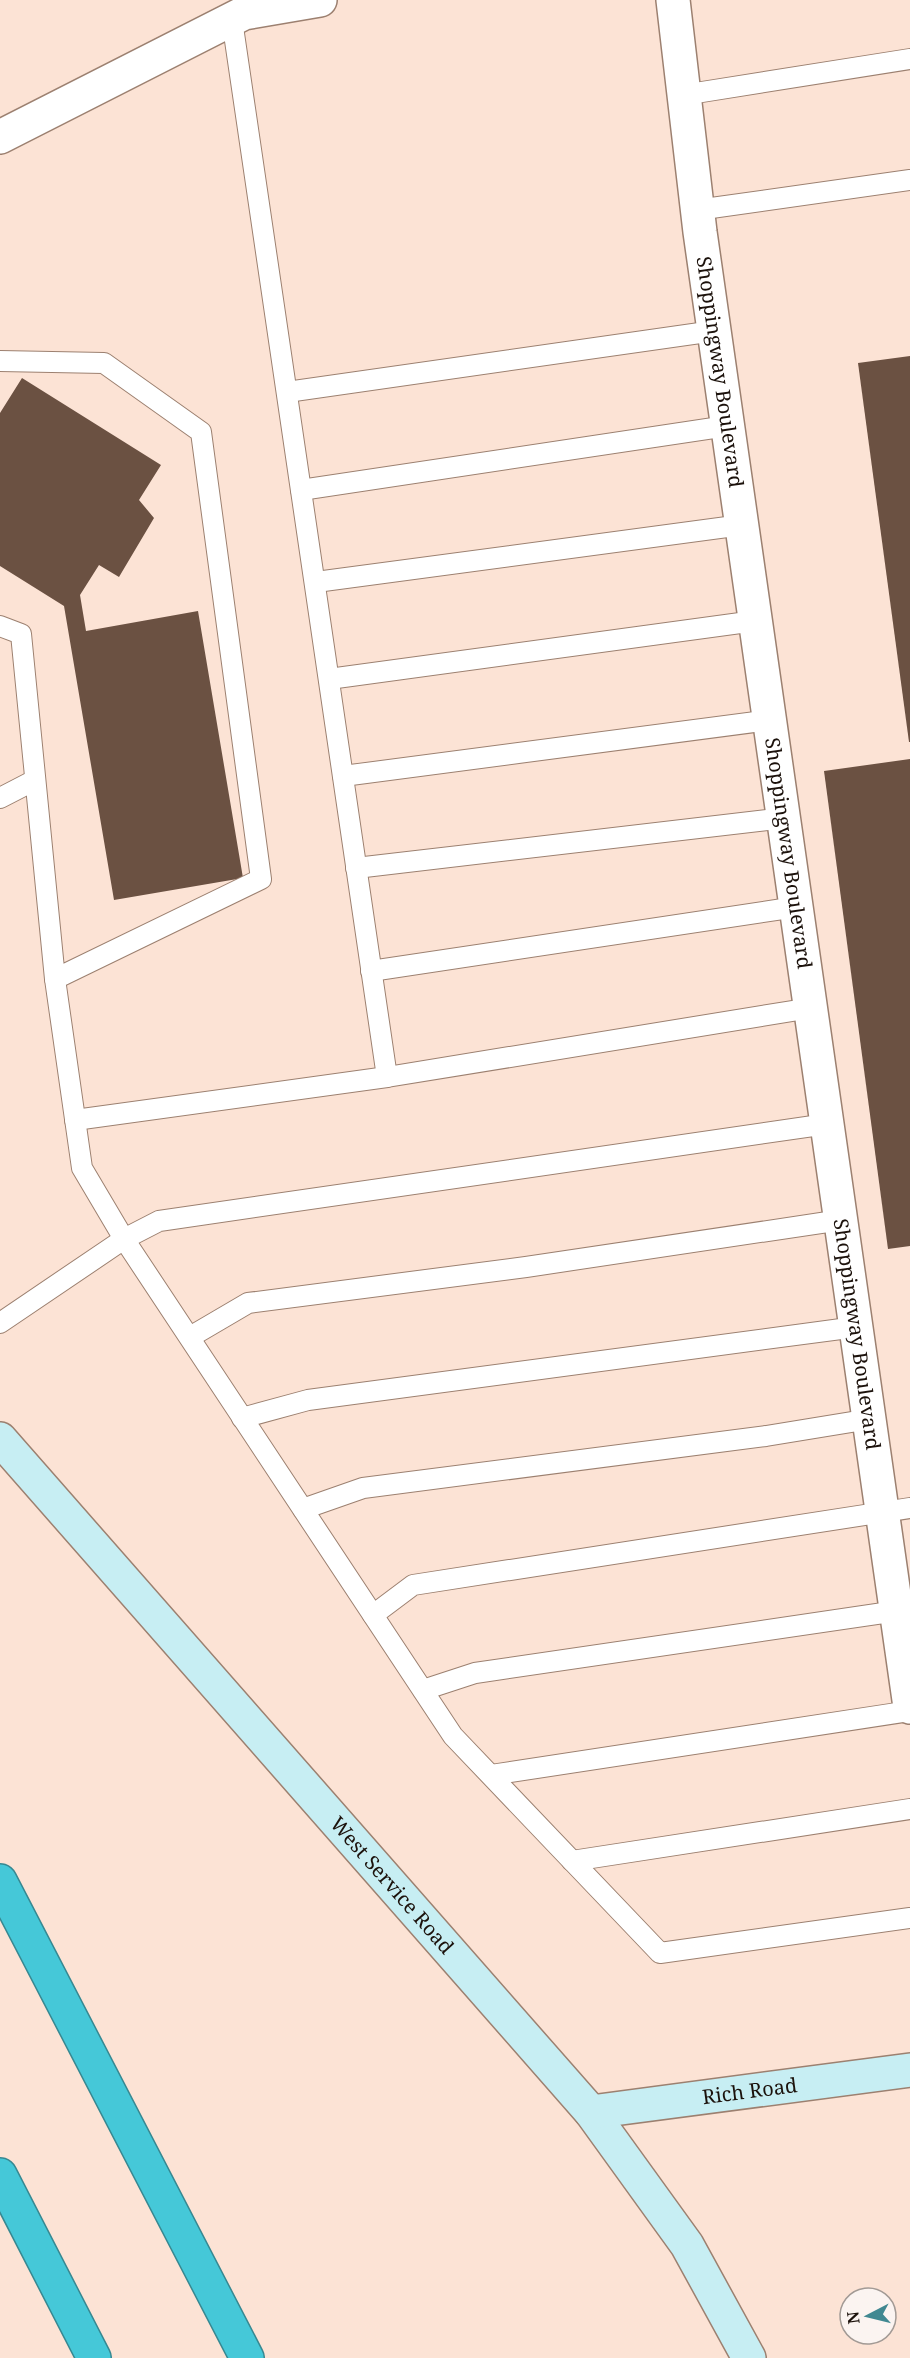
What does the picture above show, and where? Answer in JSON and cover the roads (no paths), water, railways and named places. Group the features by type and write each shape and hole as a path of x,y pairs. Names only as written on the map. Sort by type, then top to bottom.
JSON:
{"highway":[{"path":"0,1881 247,2358"},
{"path":"0,2175 94,2358"}],"main road":[{"name":"West Service Road","path":"0,1439 591,2112 687,2245 749,2358"},
{"name":"Rich Road","path":"591,2112 910,2070"}],"street":[{"path":"0,137 244,13 320,0"},
{"name":"Shoppingway Boulevard","path":"673,0 697,210 856,1327 870,1419 896,1509 897,1611 910,1707"}],"lane":[{"path":"232,20 387,1077"},
{"path":"683,95 910,59"},
{"path":"697,210 910,180"},
{"path":"287,392 714,331"},
{"path":"0,361 104,363 201,432 261,879 55,979"},
{"path":"301,490 727,426"},
{"path":"316,582 742,525"},
{"path":"328,679 755,621"},
{"path":"0,626 21,634 55,979 82,1168 124,1239 453,1736 660,1953 910,1918"},
{"path":"343,776 770,720"},
{"path":"0,798 35,780"},
{"path":"356,868 784,818"},
{"path":"371,971 796,907"},
{"path":"75,1120 387,1077 811,1008"},
{"path":"0,1323 124,1239 159,1221 827,1124"},
{"path":"190,1337 248,1303 526,1267 841,1220"},
{"path":"242,1418 308,1400 856,1327"},
{"path":"303,1509 363,1488 766,1436 870,1419"},
{"path":"373,1615 413,1585 896,1509"},
{"path":"423,1690 475,1673 897,1611"},
{"path":"491,1776 910,1711"},
{"path":"572,1861 910,1809"}]}
